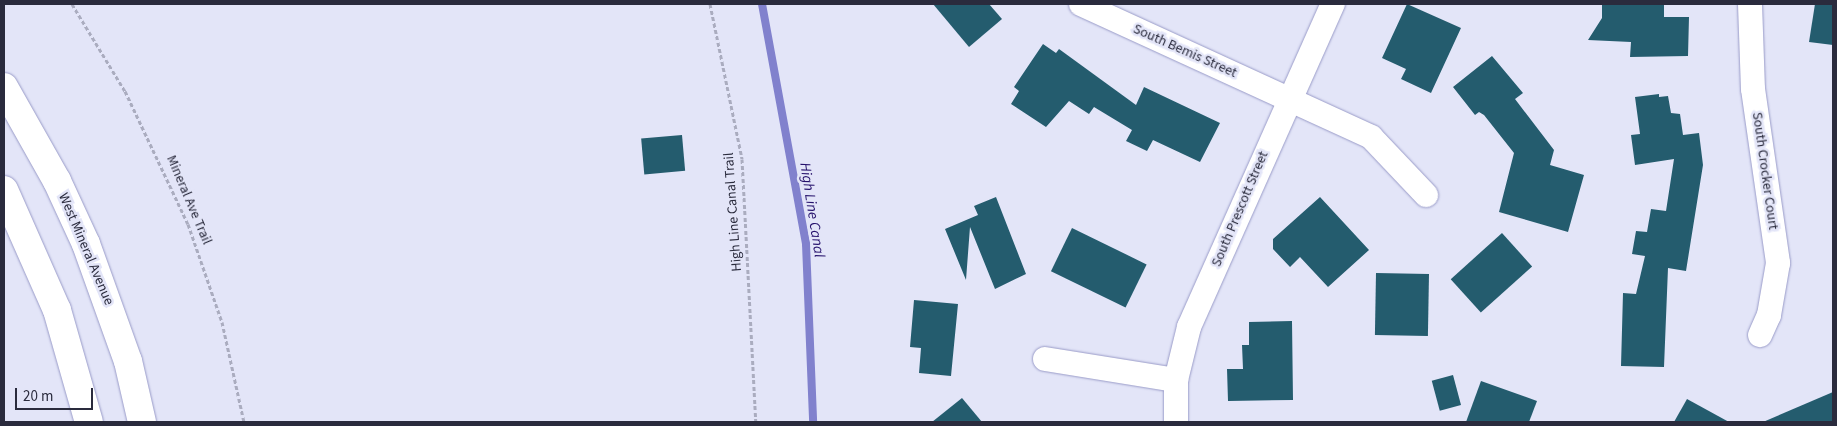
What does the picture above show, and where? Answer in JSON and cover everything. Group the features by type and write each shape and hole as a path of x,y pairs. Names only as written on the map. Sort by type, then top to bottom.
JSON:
{"main road":[{"name":"West Mineral Avenue","path":"4,87 57,182 86,244 128,361 142,422"},
{"path":"4,190 57,310 89,422"}],"street":[{"name":"South Bemis Street","path":"1081,4 1290,98 1371,137 1426,195"},
{"name":"South Prescott Street","path":"1176,422 1176,380 1189,327 1333,4"},
{"name":"South Crocker Court","path":"1750,4 1753,89 1778,263 1770,315 1760,336"},
{"path":"1045,359 1176,380"}],"path":[{"name":"Mineral Ave Trail","path":"72,4 125,90 188,224 222,322 244,422"},
{"name":"High Line Canal Trail","path":"710,4 742,159 756,422"}],"building":[{"path":"933,4 989,4 1002,19 969,47"},
{"path":"1407,4 1461,28 1431,93 1401,79 1406,69 1382,58"},
{"path":"1602,4 1664,5 1664,17 1689,17 1688,56 1630,57 1631,42 1588,40 1602,18"},
{"path":"1815,4 1833,4 1833,45 1809,42"},
{"path":"1043,44 1056,53 1059,49 1136,105 1144,87 1220,123 1200,162 1153,140 1147,151 1126,141 1132,130 1094,107 1089,114 1069,101 1046,127 1011,104 1019,91 1014,87"},
{"path":"1492,56 1523,93 1515,99 1554,150 1550,165 1584,175 1568,232 1499,212 1514,153 1484,115 1479,112 1475,115 1453,87"},
{"path":"1659,94 1659,97 1668,96 1671,113 1680,114 1683,135 1699,133 1703,165 1686,271 1668,268 1664,367 1621,366 1623,293 1636,294 1645,256 1632,254 1636,231 1647,232 1651,209 1666,211 1674,159 1635,165 1631,135 1640,134 1635,97"},
{"path":"682,135 685,171 644,174 641,139"},
{"path":"996,197 1026,274 995,289 970,227 966,280 945,229 978,215 974,206"},
{"path":"1320,197 1369,250 1328,287 1300,257 1290,267 1273,249 1273,239"},
{"path":"1072,228 1147,264 1126,308 1051,271"},
{"path":"1502,233 1532,266 1481,313 1451,279"},
{"path":"1376,273 1429,274 1428,336 1375,335"},
{"path":"914,300 958,304 951,376 919,373 921,348 910,347"},
{"path":"1292,321 1293,400 1228,401 1227,369 1243,369 1242,345 1249,345 1249,322"},
{"path":"1453,375 1461,405 1440,411 1432,381"},
{"path":"1481,381 1537,401 1529,422 1466,422"},
{"path":"1833,392 1833,422 1763,422"},
{"path":"962,398 982,422 932,422"},
{"path":"1687,399 1729,422 1674,422"}],"waterway":[{"name":"High Line Canal","path":"762,4 806,244 813,422"}]}
